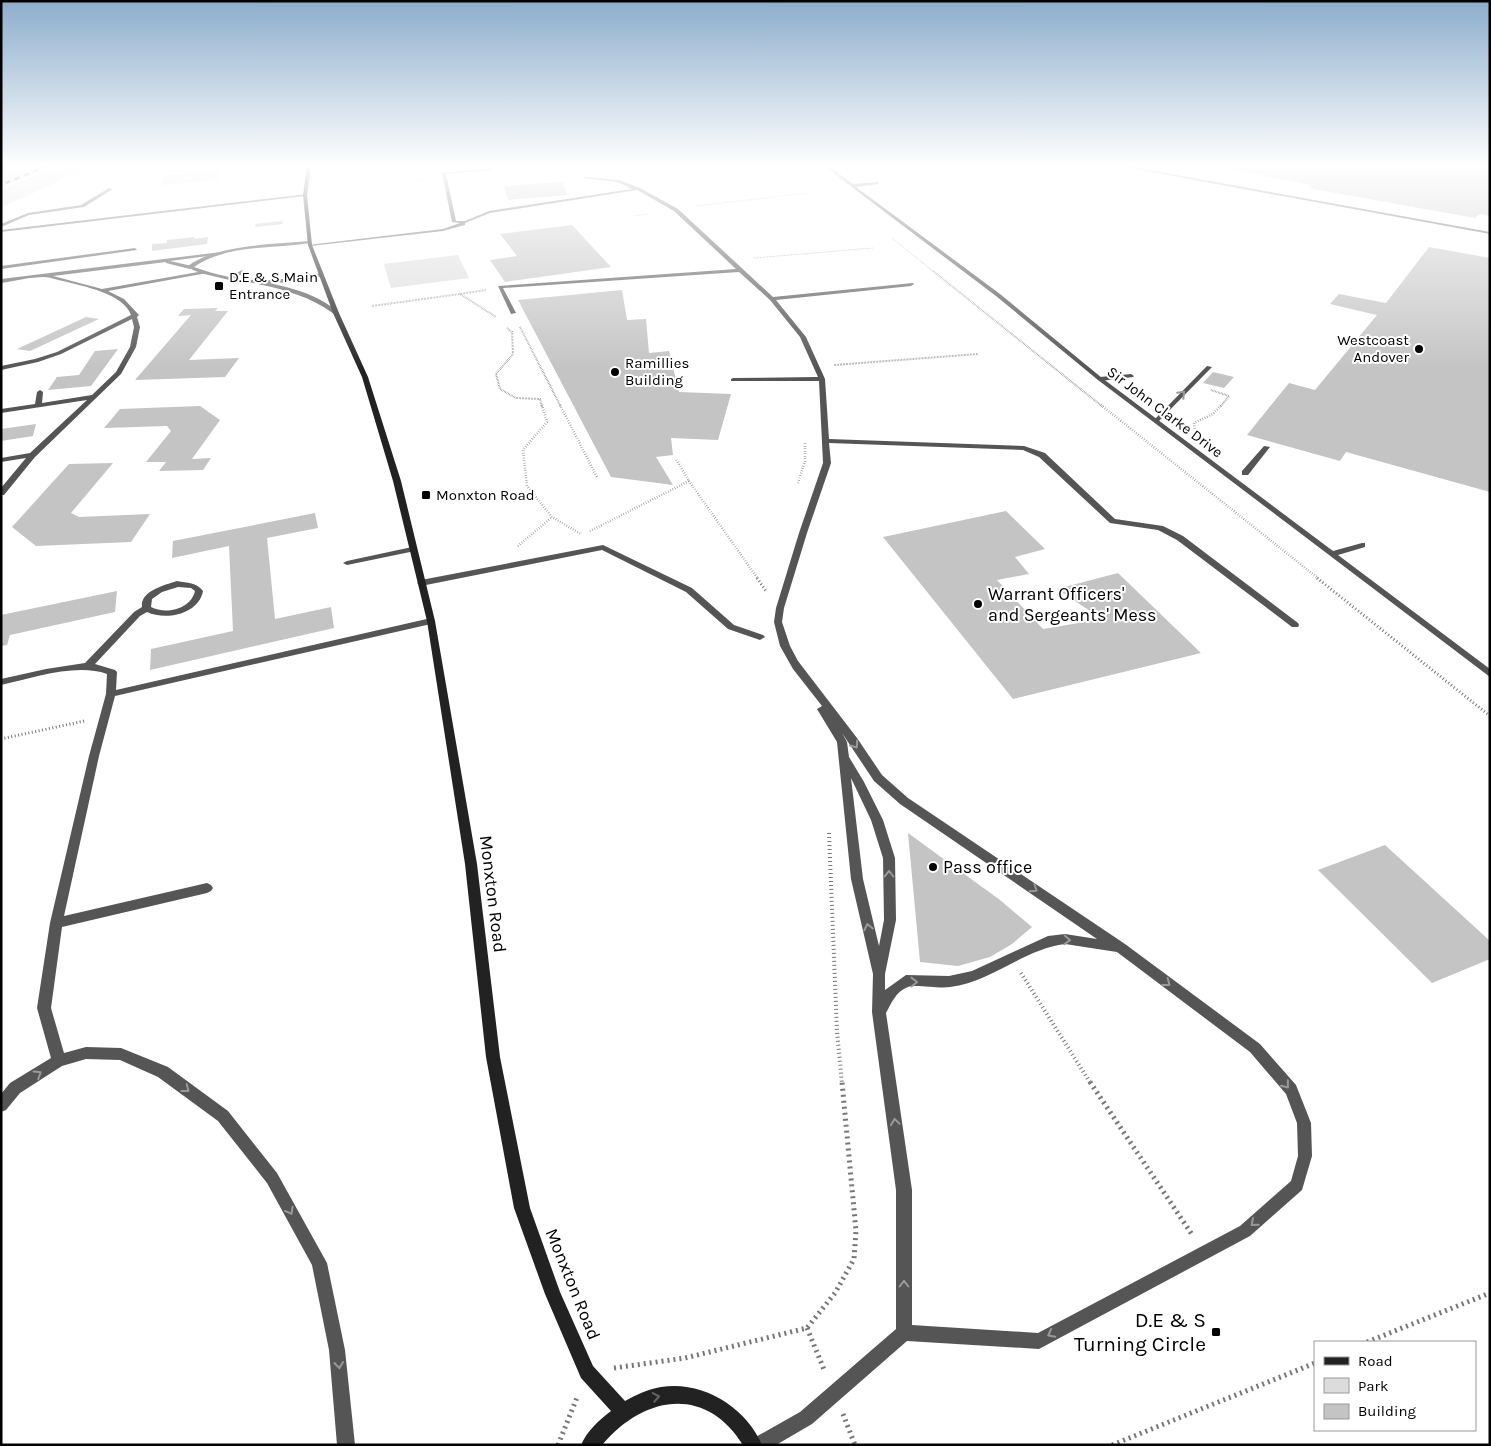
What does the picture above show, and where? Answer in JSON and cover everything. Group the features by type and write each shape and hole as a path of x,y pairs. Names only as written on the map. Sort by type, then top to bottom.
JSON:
{"street":[{"name":"Monxton Road","path":"309,233 310,243 336,313 364,377 397,481 430,621 470,864 493,1057 522,1208 554,1294 587,1372 622,1411"},
{"path":"1,281 221,253 407,233"},
{"path":"701,233 772,299 803,337 818,366 822,379 827,463 803,533 778,622 785,646 842,742 857,879 879,974"},
{"name":"Sir John Clarke Drive","path":"914,233 998,295 1100,379 1490,674"},
{"path":"1,268 134,249"},
{"path":"190,267 201,259 221,253"},
{"path":"147,262 172,262 204,273 283,287 324,303 336,313"},
{"path":"513,313 500,288 740,270"},
{"path":"231,278 242,272"},
{"path":"103,290 204,273"},
{"path":"1,493 32,455 119,373 130,357 137,335 136,315 123,299 103,290 43,275"},
{"path":"260,283 281,282 322,275"},
{"path":"772,299 911,284"},
{"path":"1,368 59,353 136,315"},
{"path":"1156,421 1209,367"},
{"path":"1100,379 1131,376"},
{"path":"733,380 822,379"},
{"path":"38,406 40,392"},
{"path":"1,412 93,397"},
{"path":"826,441 1024,448 1042,455 1113,521 1160,528 1180,538 1295,625"},
{"path":"1245,473 1266,447"},
{"path":"1,460 32,455"},
{"path":"1331,554 1362,545"},
{"path":"421,583 603,547 689,590 730,627 760,637"},
{"path":"347,563 412,549"},
{"path":"187,584 194,586 199,591 196,601 174,612 158,614 146,608 148,598 168,586 187,584"},
{"path":"88,666 137,614 146,608"},
{"path":"111,694 430,621"},
{"path":"758,1445 806,1418 904,1333 1039,1341 1245,1231 1297,1185 1305,1156 1304,1123 1291,1090 1255,1048 1121,948 904,801 878,778 795,663"},
{"path":"1,682 46,672 88,666 112,672 111,694 94,756 56,922 44,1008 59,1061"},
{"path":"843,756 877,820 889,858 890,920 879,974 879,1012 904,1190 904,1333"},
{"path":"56,922 206,888"},
{"path":"879,1012 891,992 906,981 949,982 974,976 1048,940 1066,939 1121,948"},
{"path":"1,1105 15,1088 59,1061 86,1053 121,1054 163,1072 223,1116 272,1178 319,1264 337,1350 346,1445"},
{"path":"590,1445 609,1422 622,1411 644,1399 679,1394 694,1396 712,1403 740,1426 753,1445"}],"path":[{"path":"887,234 1490,716"},
{"path":"729,260 872,248"},
{"path":"372,306 500,288"},
{"path":"460,294 500,321"},
{"path":"513,313 597,477"},
{"path":"506,327 512,332 513,354 496,374 500,389 516,398 540,399 547,422 524,450 527,486 552,517 583,535 689,481"},
{"path":"818,366 978,354"},
{"path":"797,488 805,461 806,435"},
{"path":"676,459 689,481 766,591"},
{"path":"764,601 769,582"},
{"path":"1,739 106,716"},
{"path":"685,1358 807,1328 835,1293 854,1259 856,1231 837,1031 829,824"},
{"path":"1021,972 1104,1104 1204,1253"},
{"path":"1369,1341 1490,1293"},
{"path":"1112,1445 1314,1363"}],"green space":[{"path":"458,255 469,278 391,288 384,264"}],"building":[{"path":"580,233 611,267 505,282 490,260 517,256 500,234"},
{"path":"195,237 194,239 208,237 207,244 152,251 152,244 167,243 167,240"},
{"name":"Westcoast Andover","path":"1429,247 1490,258 1490,492 1346,452 1340,461 1247,435 1289,383 1315,390 1377,315 1330,304 1339,294 1386,303"},
{"name":"Ramillies Building","path":"622,290 627,320 646,319 649,353 669,351 679,392 731,394 718,440 671,438 673,455 656,457 673,485 611,477 518,300"},
{"path":"218,308 215,311 228,311 189,360 239,358 225,377 135,380 191,315 178,316 184,309"},
{"path":"86,317 99,319 30,351 17,349"},
{"path":"118,349 91,386 48,390 57,377 79,375 95,351"},
{"path":"1213,372 1234,377 1224,388 1203,383"},
{"path":"200,406 220,420 192,459 211,458 203,470 159,471 166,462 146,462 171,431 167,426 104,428 120,409"},
{"path":"36,424 33,436 1,441 1,429"},
{"path":"113,463 71,513 79,517 150,514 131,542 36,546 12,527 69,464"},
{"name":"Warrant Officers' and Sergeants' Mess","path":"1006,511 1045,549 1015,557 1029,574 997,580 1043,629 1102,619 1057,589 1118,573 1201,653 1013,699 883,537"},
{"path":"315,513 318,528 267,538 275,619 331,607 334,628 150,670 151,649 233,631 229,546 172,558 173,541"},
{"path":"117,591 115,612 10,635 7,645 1,646 1,615"},
{"name":"Pass office","path":"908,833 1000,900 1032,927 1012,944 990,957 958,966 920,962"},
{"path":"1385,845 1490,941 1490,959 1432,983 1318,870"}],"place":[{"name":"D.E & S Main Entrance","path":"219,286"},
{"name":"Westcoast Andover","path":"1419,349"},
{"name":"Ramillies Building","path":"615,372"},
{"name":"Monxton Road","path":"426,495"},
{"name":"Warrant Officers' and Sergeants' Mess","path":"978,604"},
{"name":"Pass office","path":"933,867"},
{"name":"D.E & S Turning Circle","path":"1216,1332"}]}
